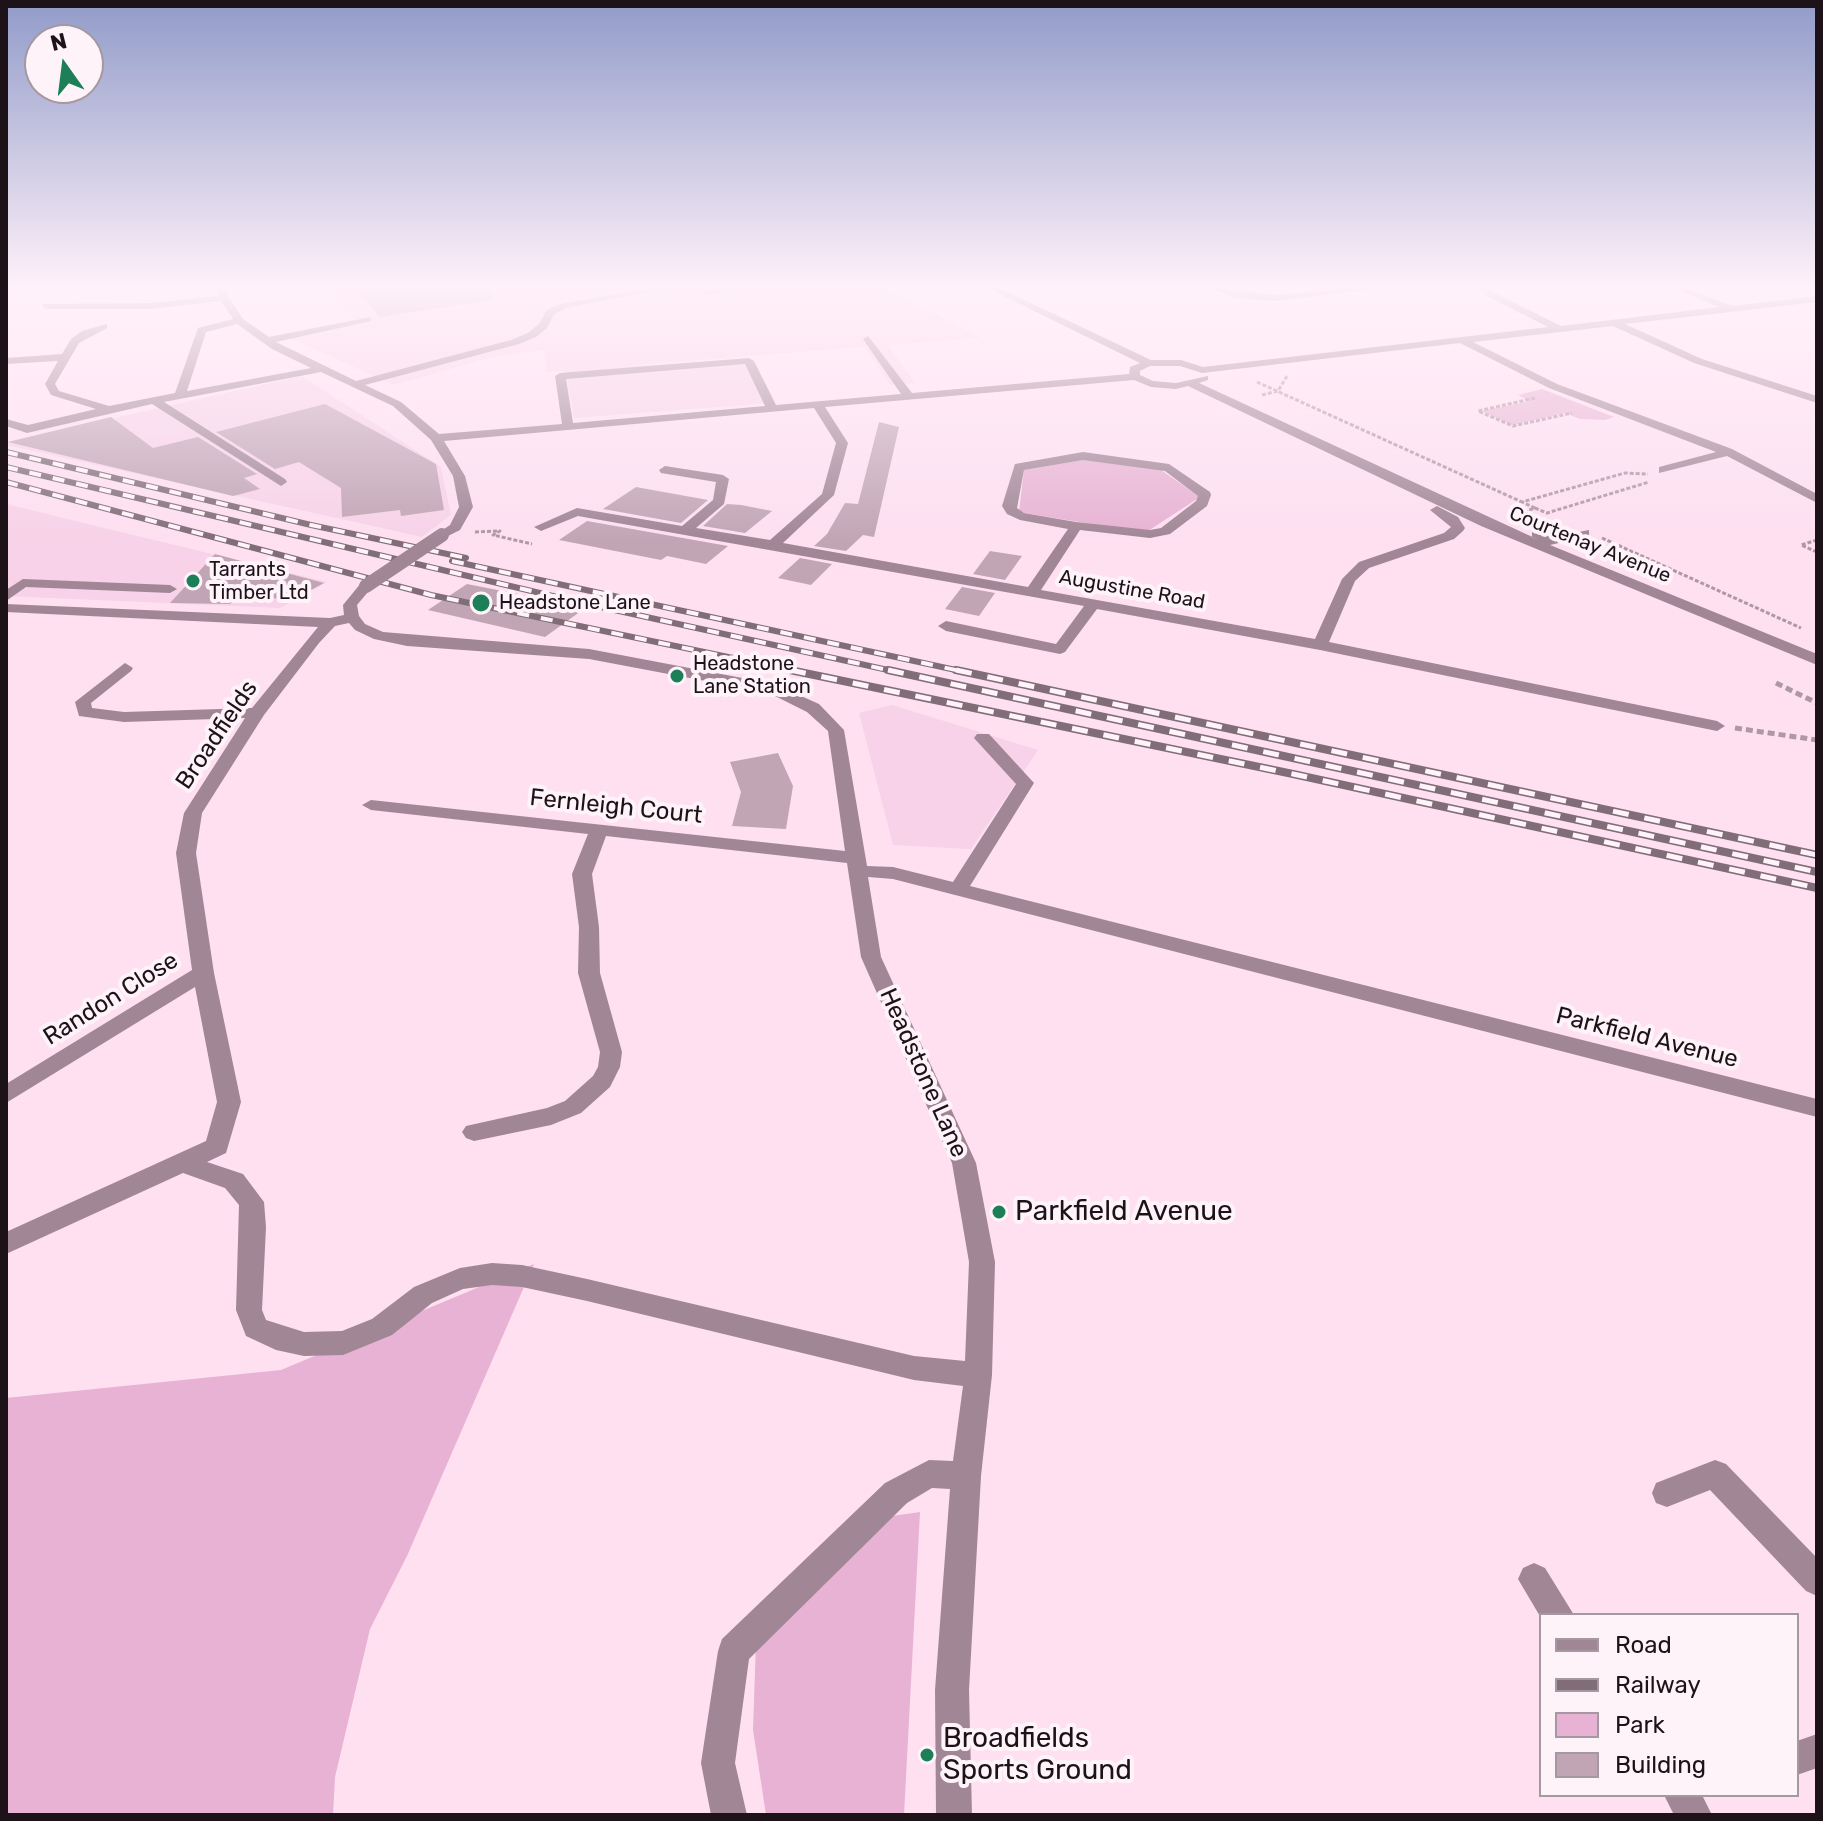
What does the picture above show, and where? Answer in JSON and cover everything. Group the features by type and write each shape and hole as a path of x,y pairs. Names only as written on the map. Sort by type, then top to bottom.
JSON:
{"street":[{"path":"58,371 50,384 55,393 109,409"},
{"path":"179,398 188,371"},
{"path":"6,422 27,429 109,409 311,371"},
{"path":"6,608 341,620 366,586 455,527 466,507 459,476 436,438 397,404 326,371"},
{"path":"356,384 405,371"},
{"path":"567,421 560,376 623,371"},
{"path":"754,371 772,409"},
{"path":"891,371 909,397"},
{"path":"1134,371 1135,377"},
{"path":"1192,384 1204,378 1202,371"},
{"path":"1525,371 1567,391 1728,452 1817,499"},
{"path":"1728,371 1817,400"},
{"name":"Courtenay Avenue","path":"567,421 772,409 1135,377 1163,386 1192,384 1345,462 1817,660"},
{"path":"436,438 766,398"},
{"path":"1252,399 1449,505 1502,518 1552,541 1587,533"},
{"path":"156,402 281,482"},
{"path":"773,545 828,495 842,443 818,405"},
{"path":"1270,426 1293,420"},
{"path":"1663,470 1728,452"},
{"path":"1083,456 1101,457 1169,468 1205,495 1202,503 1165,531 1132,534 1076,526 1020,516 1012,511 1009,506 1019,467 1083,456"},
{"name":"Courtenay Avenue","path":"1326,457 1345,462"},
{"path":"665,470 723,479 719,501 685,530"},
{"path":"1320,645 1349,579 1364,565 1387,555 1449,536 1458,528 1449,505"},
{"name":"Augustine Road","path":"541,527 577,512 1093,604 1154,608 1717,726"},
{"path":"1032,592 1076,526"},
{"path":"6,582 170,589"},
{"path":"6,597 23,583"},
{"path":"946,626 1060,649 1093,604"},
{"name":"Broadfields","path":"181,1163 217,1147 229,1102 203,973 186,853 193,813 257,713 341,620"},
{"name":"Headstone Lane","path":"341,620 393,639 555,650 616,658 774,689 813,708 836,730 871,957 964,1163 982,1262 978,1375 966,1476 952,1690 954,1815"},
{"path":"125,668 83,702 85,712 124,717 257,713"},
{"path":"958,890 1025,783 983,738"},
{"name":"Fernleigh Court","path":"371,805 858,864"},
{"path":"474,1132 551,1116 573,1107 602,1081 609,1067 611,1052 589,973 589,927 582,874 599,831"},
{"name":"Parkfield Avenue","path":"858,864 1817,1108"},
{"name":"Randon Close","path":"6,1095 203,973"},
{"path":"6,1244 181,1163 234,1181 251,1202 253,1227 249,1310 256,1328 276,1338 304,1344 343,1343 382,1327 423,1295 460,1279 492,1274 522,1276 587,1290 914,1368 978,1375"},
{"path":"729,1815 718,1763 734,1651 896,1493 929,1474 966,1476"},
{"path":"1667,1493 1715,1474 1817,1580"},
{"path":"1534,1579 1557,1613"}],"path":[{"path":"1252,399 1278,391 1290,371"},
{"path":"1254,380 1561,520"},
{"path":"1567,391 1478,411 1513,426 1606,406"},
{"path":"1522,502 1625,473 1650,475 1649,482 1547,513"},
{"path":"1502,518 1535,508"},
{"path":"1587,533 1801,628"},
{"path":"1817,540 1801,545 1817,552"},
{"path":"1776,683 1817,703"},
{"path":"1717,726 1817,740"}],"shaded area":[{"path":"363,371 444,371 394,385"},
{"path":"547,371 757,371 770,403 574,418 565,371"},
{"path":"881,371 906,371 915,383 890,385"},
{"path":"302,376 441,467 451,515 422,537 6,445 6,442"},
{"path":"6,504 327,582 280,608 6,596"},
{"path":"892,705 1038,750 971,849 893,845 859,713"}],"green space":[{"path":"1542,389 1614,417 1605,420 1580,419 1565,413 1512,425 1482,411 1530,401 1518,395"},
{"path":"1087,459 1158,468 1200,497 1145,533 1019,512 1024,470"},
{"path":"534,1264 407,1556 370,1629 335,1777 333,1815 6,1815 6,1398 281,1370"},
{"path":"920,1512 904,1815 766,1815 753,1730 756,1643 892,1516"}],"building":[{"path":"325,404 436,464 444,510 401,516 400,510 342,517 341,488 299,462 275,469 216,432"},
{"path":"111,417 153,448 198,437 257,474 244,478 260,489 233,496 8,442"},
{"path":"879,422 899,427 874,537 863,535 846,551 814,546 827,534 845,503 858,504"},
{"path":"636,487 708,500 681,523 603,509"},
{"path":"727,504 772,511 745,533 703,526"},
{"path":"587,521 728,546 706,564 667,556 661,560 559,540"},
{"path":"990,551 1022,556 1005,580 973,574"},
{"path":"215,554 324,583 289,602 242,590 230,604 170,603"},
{"path":"800,558 832,564 811,585 778,578"},
{"path":"467,584 569,604 565,607 581,611 545,637 428,610"},
{"path":"962,587 995,593 979,616 945,609"},
{"path":"778,753 793,786 786,829 732,826 741,792 730,762"}],"railway":[{"path":"12,453 6,452 311,525 466,558"},
{"path":"6,467 578,602 897,672"},
{"path":"6,482 431,595 800,672"},
{"path":"452,561 965,672"},
{"path":"790,670 1293,774 1817,888"},
{"path":"888,670 1817,872"},
{"path":"956,670 1817,855"}],"place":[{"name":"Tarrants Timber Ltd","path":"193,581"},
{"name":"Headstone Lane","path":"481,603"},
{"name":"Headstone Lane Station","path":"677,676"},
{"name":"Parkfield Avenue","path":"999,1212"},
{"name":"Broadfields Sports Ground","path":"927,1755"}]}
